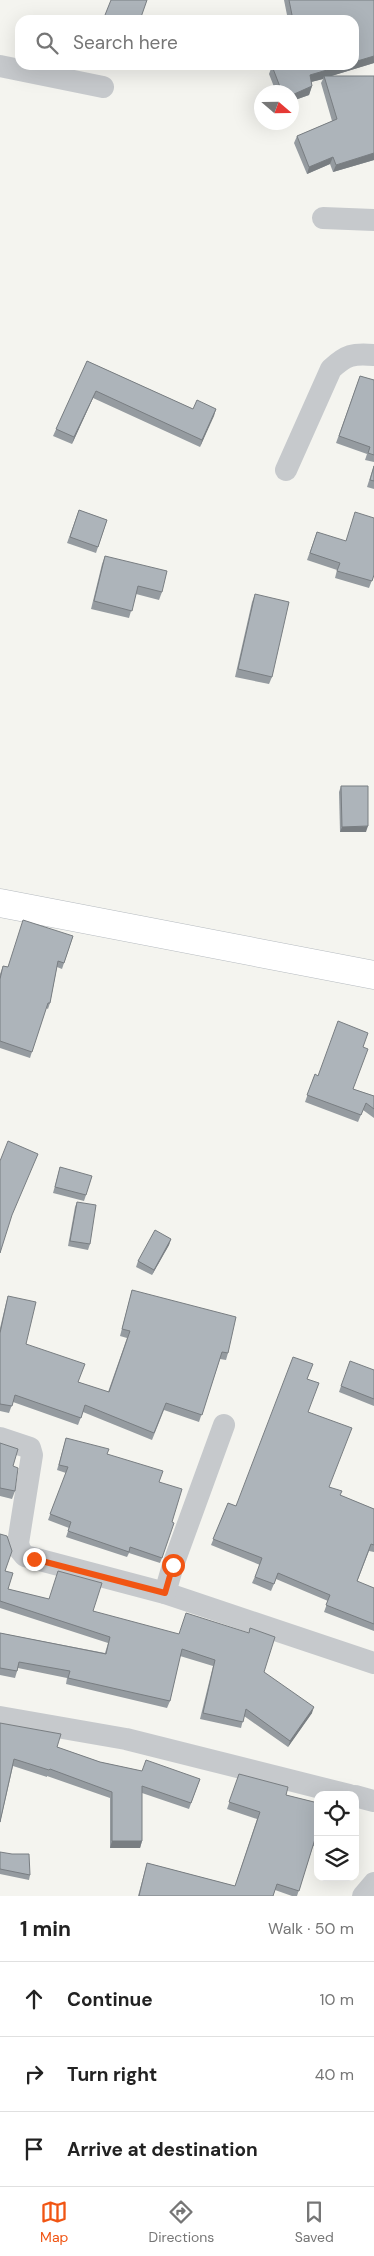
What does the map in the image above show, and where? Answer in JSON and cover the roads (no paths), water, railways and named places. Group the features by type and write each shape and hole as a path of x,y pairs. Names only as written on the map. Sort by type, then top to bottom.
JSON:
{"street":[{"path":"0,66 15,69"},
{"path":"20,70 103,87"},
{"path":"323,218 374,220"},
{"path":"286,470 331,369 343,358 360,353 374,355"},
{"path":"0,903 374,975"},
{"path":"165,1593 173,1565 224,1425"},
{"path":"0,1438 24,1444 30,1448 32,1455 18,1543 20,1550 25,1556 165,1593 374,1663"},
{"path":"0,1717 126,1739 333,1791"},
{"path":"359,1797 374,1801"},
{"path":"363,1896 374,1883"}]}
